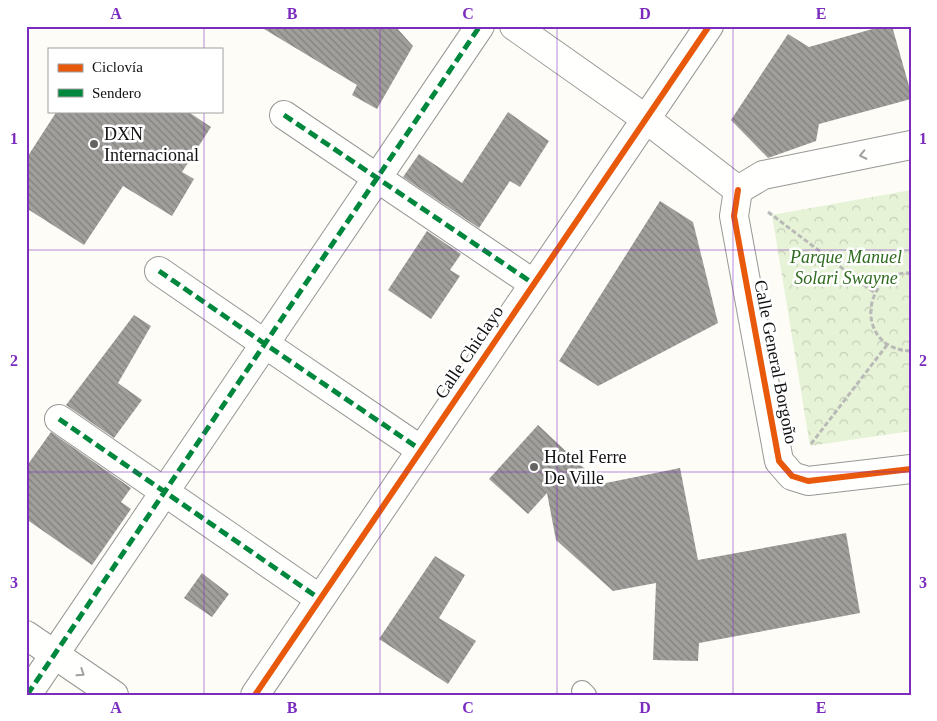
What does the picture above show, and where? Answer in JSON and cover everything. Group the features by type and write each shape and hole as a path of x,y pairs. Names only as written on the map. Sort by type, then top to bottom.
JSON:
{"street":[{"path":"26,695 480,26"},
{"path":"514,26 646,119 738,190 763,175 911,145"},
{"name":"Calle Chiclayo","path":"255,695 709,26"},
{"path":"284,115 534,284"},
{"name":"Calle General Borgoño","path":"738,190 734,216 779,461 792,476"},
{"path":"159,271 421,450"},
{"path":"59,419 320,599"},
{"path":"792,476 808,481 911,469"},
{"path":"26,635 114,695"}],"path":[{"path":"738,190 875,294"},
{"path":"911,273 893,276 882,284 871,304 870,316 878,337 887,345 897,350 911,352"},
{"path":"792,476 810,446 887,345"}],"green space":[{"name":"Parque Manuel Solari Swayne","path":"911,190 911,431 810,446 772,215"}],"building":[{"path":"259,26 395,26 413,46 377,109 352,95 357,85"},
{"path":"883,26 892,26 911,93 911,99 819,124 816,141 768,158 731,120 788,34 809,47"},
{"path":"56,112 188,112 211,127 182,172 194,179 172,216 123,186 84,245 26,208 26,159"},
{"path":"508,112 549,141 520,187 510,181 479,228 403,177 419,154 462,183"},
{"path":"660,201 693,222 718,323 598,386 559,361"},
{"path":"427,231 461,254 450,270 460,276 431,319 388,290"},
{"path":"134,315 151,326 118,383 142,400 114,438 66,405"},
{"path":"538,425 601,484 680,468 698,560 846,533 860,613 699,643 698,661 653,660 656,583 613,591 556,540 547,493 528,514 489,479"},
{"path":"51,432 131,488 121,502 131,509 92,565 26,519 26,467"},
{"path":"435,556 465,575 439,618 476,641 448,684 379,639"},
{"path":"202,573 229,594 212,617 184,598"}],"marked path":[{"path":"27,695 480,26"},
{"path":"284,115 534,284"},
{"path":"159,271 421,450"},
{"path":"59,419 320,599"}],"cycle path":[{"path":"255,695 709,26"},
{"path":"738,190 734,216 779,461 792,476 808,481 911,469"}],"place":[{"name":"DXN Internacional","path":"94,144"},
{"name":"Hotel Ferre De Ville","path":"534,467"}]}
